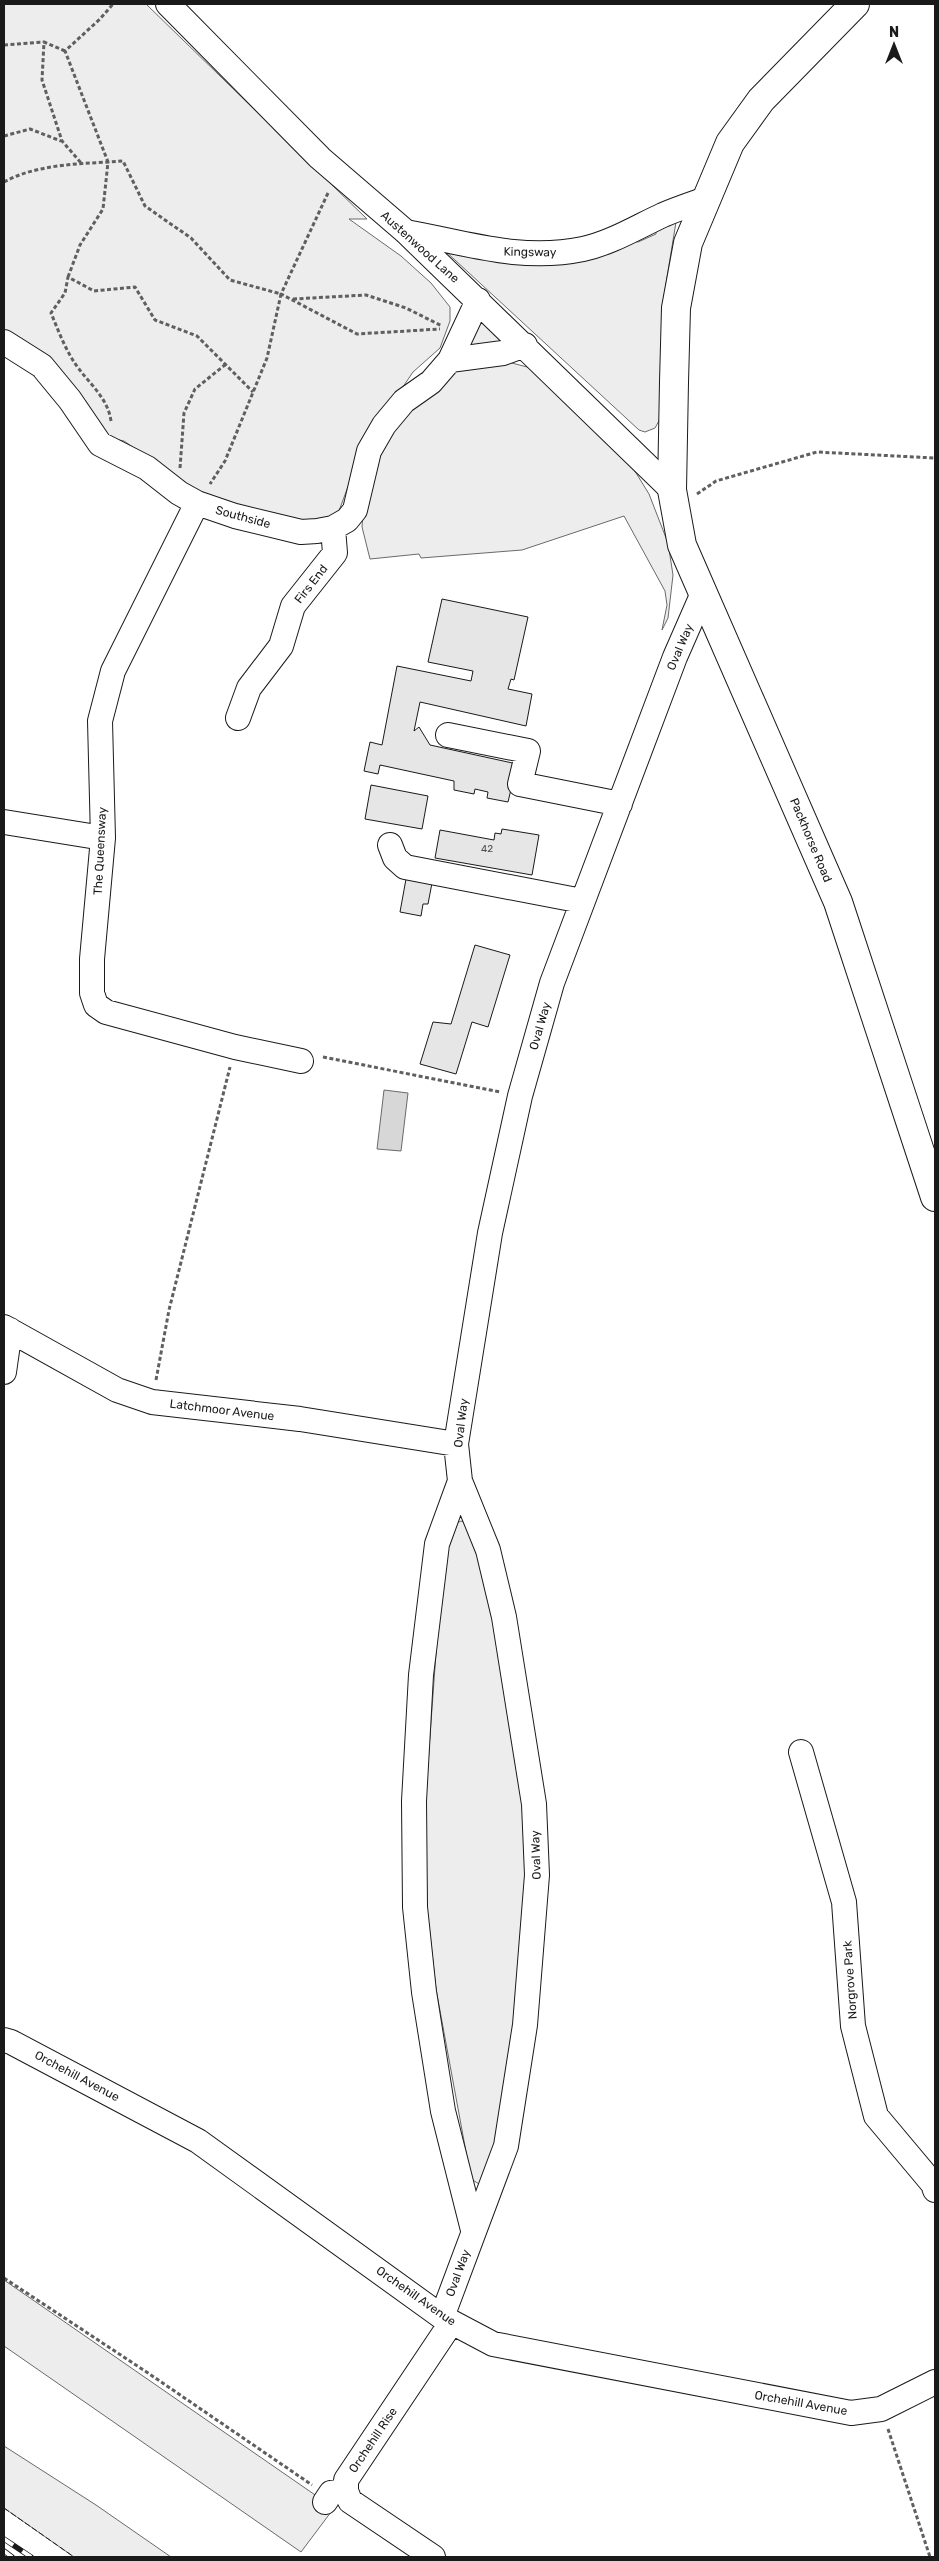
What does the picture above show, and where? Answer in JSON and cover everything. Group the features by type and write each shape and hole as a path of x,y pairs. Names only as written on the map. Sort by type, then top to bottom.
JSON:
{"main road":[{"path":"673,500 676,308 688,243 730,142 761,100 855,4"},
{"name":"Packhorse Road","path":"673,500 682,545 838,902 935,1194"}],"street":[{"name":"Austenwood Lane","path":"168,4 338,175 406,232 525,345 673,500"},
{"name":"Kingsway","path":"406,232 500,252 550,254 584,249 706,199"},
{"path":"333,528 347,520 355,510 369,451 384,425 404,401 431,382 450,360 478,300"},
{"name":"Southside","path":"4,342 42,366 70,400 100,444 147,468 188,498 301,532 333,528"},
{"path":"450,360 503,353 525,345"},
{"name":"The Queensway","path":"188,498 113,671 100,721 103,838 92,959 92,993 96,1005 106,1012 234,1047 301,1061"},
{"name":"Firs End","path":"238,718 249,688 281,646 294,606 335,553 333,528"},
{"name":"Oval Way","path":"447,2320 473,2230 506,2146 525,2025 537,1875 534,1804 504,1617 488,1550 460,1481 456,1444 490,1233 520,1096 552,983 675,656 703,593"},
{"path":"448,735 528,752 520,784 620,804"},
{"path":"4,822 103,838"},
{"path":"390,845 395,858 405,867 582,901"},
{"path":"4,1372 7,1329"},
{"name":"Latchmoor Avenue","path":"7,1329 117,1390 152,1402 300,1420 456,1444"},
{"name":"Oval Way","path":"460,1481 436,1544 421,1675 414,1801 415,1907 424,1992 443,2111 473,2230"},
{"name":"Norgrove Park","path":"801,1752 844,1902 853,2026 876,2116 934,2184 935,2190"},
{"name":"Orchehill Avenue","path":"4,2040 198,2141 447,2320 493,2344 851,2413 881,2409 935,2382"},
{"name":"Orchehill Rise","path":"334,2495 346,2480 447,2320"},
{"path":"334,2495 350,2500 433,2557"}],"path":[{"path":"65,51 100,19 113,4"},
{"path":"44,42 42,80 62,141 82,164"},
{"path":"4,45 44,42 65,51 108,162 103,208 80,245 65,286 65,294 51,313 78,368 99,392 111,416 116,451"},
{"path":"4,136 30,129 62,141"},
{"path":"4,182 15,176 54,166 123,161 145,206 191,238 230,280 281,294 356,334 447,329 406,308 366,295 292,299"},
{"path":"188,498 225,461 267,358 281,294 322,204 338,175"},
{"path":"68,277 94,291 135,287 155,320 197,336 253,392"},
{"path":"188,498 184,413 195,389 226,364"},
{"path":"673,500 716,481 817,452 935,458"},
{"path":"152,1402 169,1310 234,1047"},
{"path":"301,1061 312,1055 520,1096"},
{"path":"4,2278 320,2490 334,2495"},
{"path":"881,2409 930,2557"}],"shaded area":[{"path":"4,4 146,4 367,219 349,219 401,256 431,283 450,307 450,321 440,348 413,372 363,446 336,519 306,526 210,500 124,441 92,434 4,330"},
{"path":"676,222 663,302 660,419 655,428 645,432 639,430 442,248 462,249 628,240 638,242 656,234 656,230"},
{"path":"481,320 501,340 471,349 468,340"},
{"path":"508,362 531,368 633,468 649,494 668,543 673,575 668,618 662,630 667,605 665,591 624,516 522,550 421,558 419,554 370,559 362,527 363,512 369,480 390,428 442,378 460,368"},
{"path":"384,1090 408,1093 401,1151 377,1149"},
{"path":"461,1521 469,1524 494,1610 520,1765 525,1825 525,1904 507,2091 487,2179 479,2184 471,2179 436,1989 427,1908 425,1805 439,1612 445,1555 455,1524"},
{"path":"4,2280 334,2508 301,2552 4,2346"},
{"path":"4,2446 96,2505 171,2557 74,2557 4,2508"}],"building":[{"path":"442,599 528,617 514,680 511,679 508,689 532,694 526,726 420,702 414,731 419,727 430,745 517,764 508,802 487,798 488,792 475,789 474,794 454,790 454,781 380,765 378,774 364,771 370,742 382,745 397,666 471,681 473,671 428,662"},
{"path":"371,785 428,796 422,829 365,819"},
{"path":"502,829 539,835 532,875 435,858 440,830 494,840 495,833 501,834"},
{"path":"406,879 432,883 428,904 423,904 421,916 400,912"},
{"path":"475,945 510,955 488,1027 472,1022 456,1074 420,1064 433,1022 451,1024"}],"railway":[{"path":"4,2539 31,2557"},
{"path":"4,2551 12,2557"}],"fence":[{"path":"4,2508 74,2557"}]}
